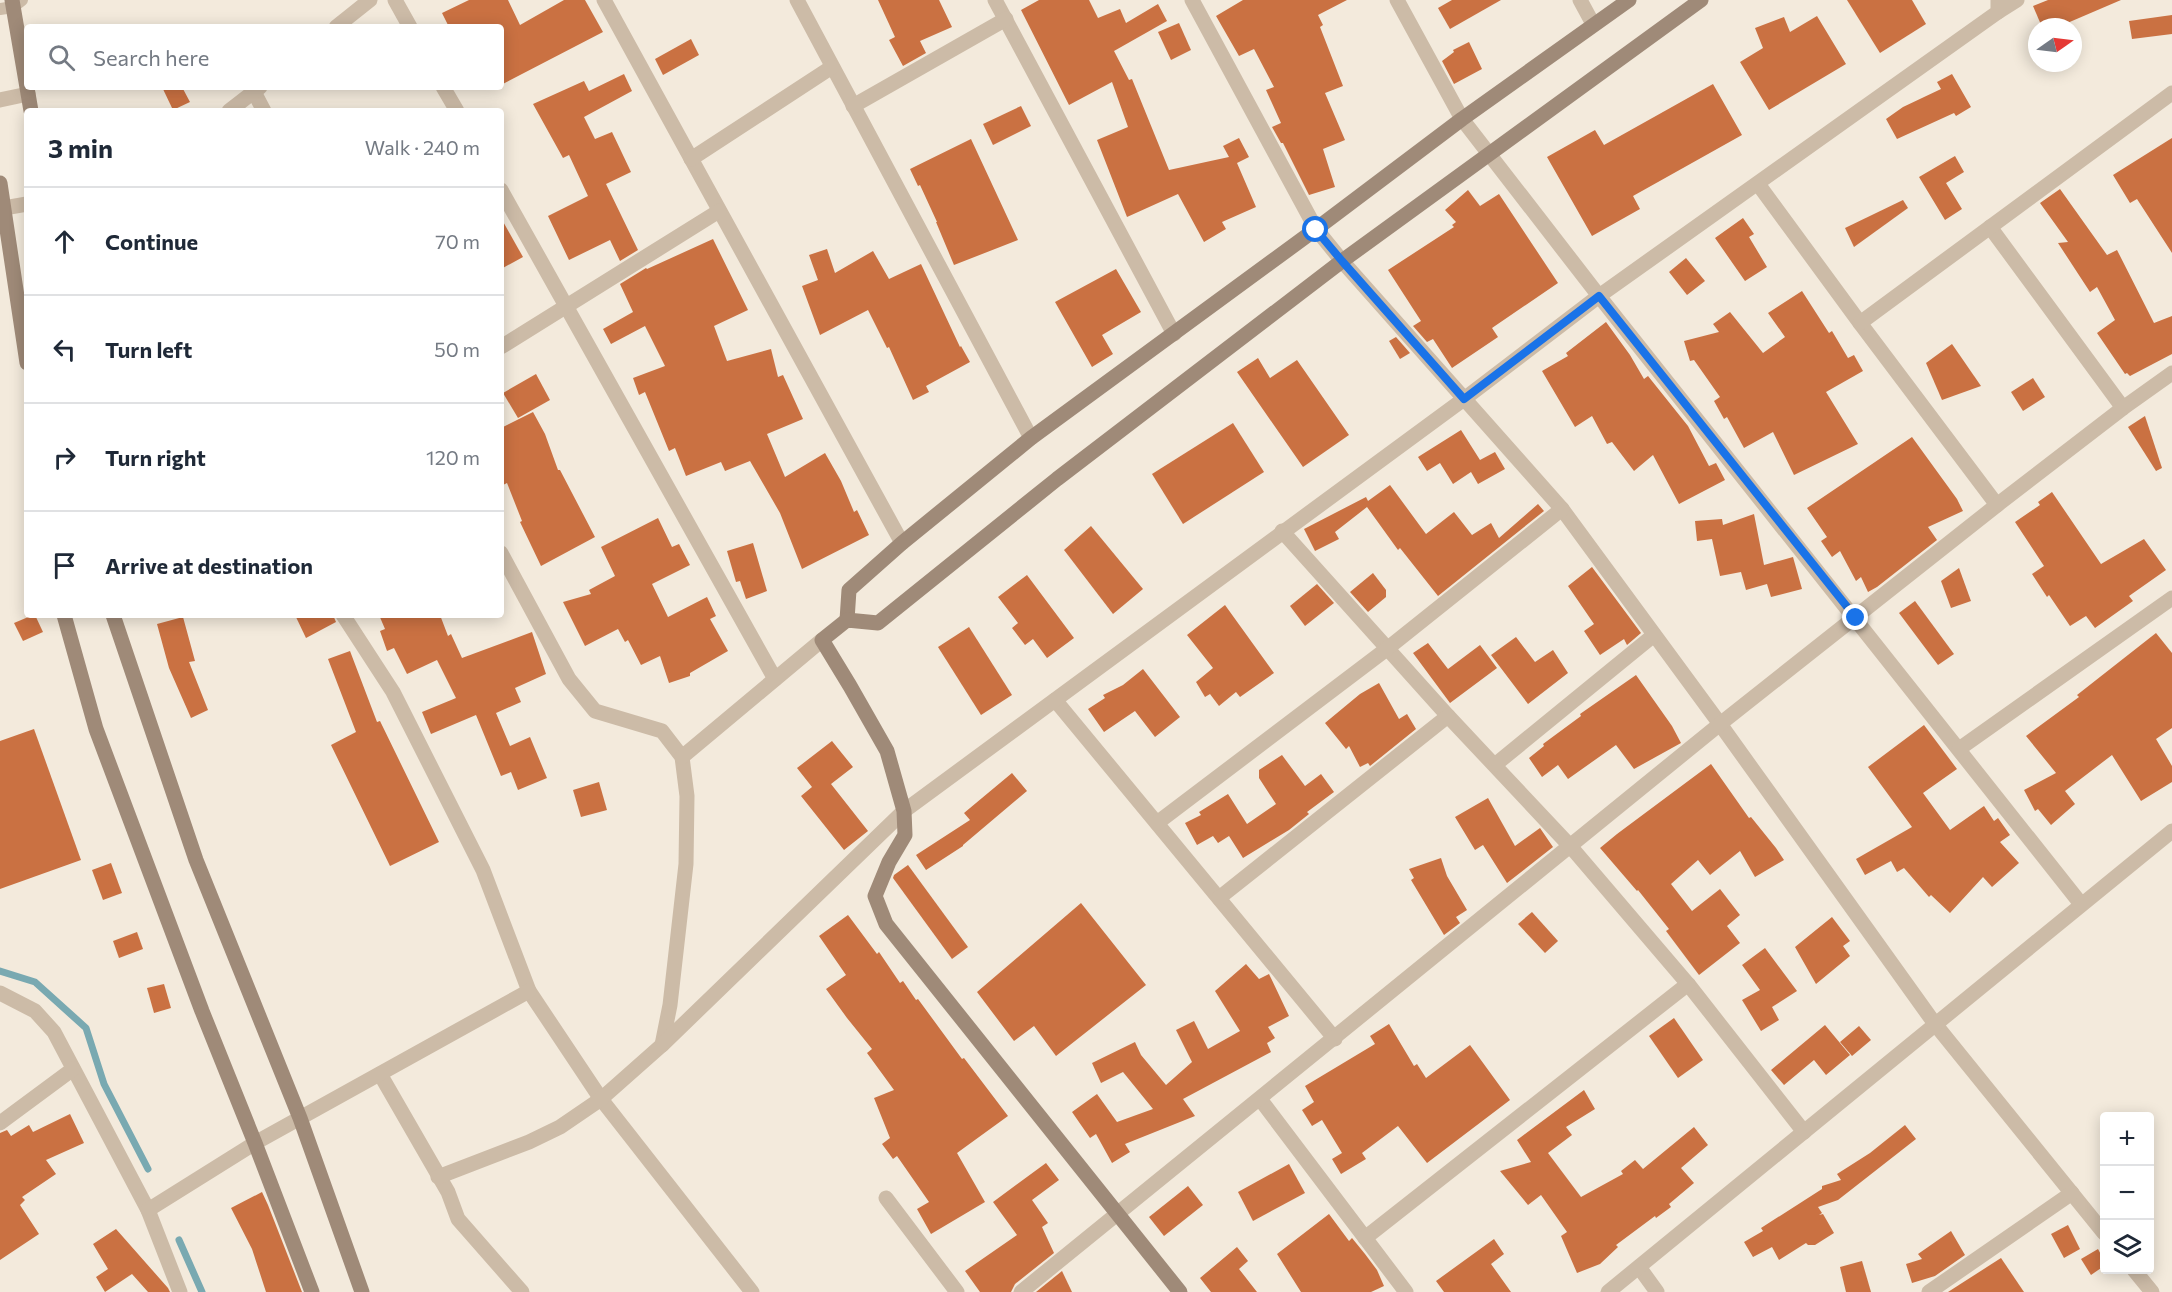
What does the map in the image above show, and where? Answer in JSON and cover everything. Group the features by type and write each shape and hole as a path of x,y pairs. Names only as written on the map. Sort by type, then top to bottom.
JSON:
{"street":[{"path":"340,24 370,0"},
{"path":"395,0 408,24"},
{"path":"604,0 902,543"},
{"path":"797,0 1031,438"},
{"path":"995,0 1174,334"},
{"path":"1192,0 1316,230 1562,509 1720,724 1935,1024 2100,1228"},
{"path":"1397,0 1462,119 1599,296 2081,904"},
{"path":"1580,0 1593,24"},
{"path":"847,620 849,590 902,543 1031,438 1316,230 1462,119 1629,0"},
{"path":"682,757 847,620 878,623 1057,479 1342,261 1701,0"},
{"path":"438,1177 529,1142 560,1126 601,1099 662,1045 904,812 1464,399 1599,296 1758,184 1998,6 2017,0"},
{"path":"11,4 24,73"},
{"path":"853,106 1006,20"},
{"path":"691,159 832,67"},
{"path":"27,90 30,108"},
{"path":"234,108 256,90"},
{"path":"257,90 263,108"},
{"path":"445,90 455,108"},
{"path":"1860,323 2172,93"},
{"path":"0,99 28,94"},
{"path":"0,183 24,343"},
{"path":"1758,184 1997,505"},
{"path":"504,195 775,680"},
{"path":"4,208 24,205"},
{"path":"504,345 719,211"},
{"path":"1990,227 2123,408"},
{"path":"1022,1292 1720,724 1997,505 2172,373"},
{"path":"1157,823 1388,648 1562,509"},
{"path":"1282,531 1448,716 1496,764 1571,847 1688,984 1804,1131"},
{"path":"504,559 569,679 595,711 662,731 682,757 687,796 686,864 670,1005 662,1045"},
{"path":"1959,749 2172,598"},
{"path":"65,618 96,729 202,1011 312,1292"},
{"path":"114,618 196,860 300,1118 362,1292"},
{"path":"345,618 393,692 483,870 529,991 601,1099 752,1292"},
{"path":"1496,764 1654,635"},
{"path":"822,640 887,751 904,812 905,835 889,861 875,896 886,924 1180,1292"},
{"path":"1055,700 1335,1039"},
{"path":"1219,898 1448,716"},
{"path":"1608,1292 2172,831"},
{"path":"1365,1238 1688,984"},
{"path":"148,1210 255,1143 529,991"},
{"path":"0,993 35,1011 54,1032 148,1210 180,1292"},
{"path":"0,1123 73,1069"},
{"path":"380,1074 448,1192 458,1219 522,1292"},
{"path":"1260,1099 1407,1292"},
{"path":"1929,1292 2073,1193"},
{"path":"886,1198 957,1292"},
{"path":"1639,1267 1657,1292"},
{"path":"2138,1274 2152,1292"}],"building":[{"path":"469,0 508,0 520,25 564,0 585,0 603,32 504,83 504,24 448,24 442,13"},
{"path":"878,0 939,0 952,27 920,41 926,53 903,66 889,40 895,37"},
{"path":"1039,0 1089,0 1098,18 1120,9 1126,23 1158,4 1167,21 1114,51 1129,80 1132,79 1169,170 1229,157 1223,146 1239,138 1249,157 1237,163 1256,207 1222,222 1226,229 1204,242 1178,194 1127,217 1097,140 1128,127 1112,82 1069,105 1021,10"},
{"path":"1243,0 1347,0 1318,15 1323,25 1320,27 1343,86 1325,93 1345,140 1323,149 1335,187 1309,195 1283,143 1272,127 1281,123 1266,90 1274,87 1254,49 1239,56 1216,16"},
{"path":"1452,0 1501,0 1450,29 1438,8"},
{"path":"1847,0 1912,0 1926,24 1880,53"},
{"path":"2048,0 2121,0 2079,18 2038,18 2033,6"},
{"path":"2172,15 2172,34 2132,39 2129,21"},
{"path":"1817,16 1846,64 1769,110 1740,62 1763,48 1755,28 1784,17 1790,32"},
{"path":"1179,23 1191,50 1171,60 1158,32"},
{"path":"691,39 699,55 663,75 655,59"},
{"path":"1469,42 1482,69 1454,84 1442,61 1454,52 1453,50"},
{"path":"624,74 632,91 584,117 595,139 612,132 631,172 606,184 638,250 620,261 610,240 569,260 548,216 588,196 569,155 563,158 533,104 584,81 589,91"},
{"path":"1952,74 1971,107 1956,116 1954,113 1897,139 1886,119 1903,107 1941,89 1937,82"},
{"path":"1713,84 1742,135 1633,196 1640,209 1592,236 1547,157 1595,130 1604,145"},
{"path":"163,90 184,90 190,102 172,108"},
{"path":"1021,106 1031,126 993,145 983,124"},
{"path":"2172,138 2172,253 2137,199 2130,203 2113,175"},
{"path":"971,139 1018,240 954,265 937,222 910,169"},
{"path":"1955,156 1964,172 1946,183 1962,209 1945,220 1919,177"},
{"path":"2060,189 2107,255 2117,250 2154,323 2172,316 2172,354 2130,376 2125,374 2097,333 2115,320 2097,287 2090,292 2058,243 2068,242 2040,203"},
{"path":"1468,190 1480,206 1499,194 1558,283 1492,328 1498,337 1452,368 1433,339 1427,342 1413,326 1421,321 1388,270 1454,227 1452,225 1456,222 1445,210"},
{"path":"1903,200 1908,208 1854,247 1845,228"},
{"path":"1743,218 1754,234 1749,237 1767,267 1745,281 1715,238"},
{"path":"504,223 523,257 504,267"},
{"path":"713,239 748,310 714,326 727,361 771,349 778,377 783,375 803,419 767,434 785,477 825,453 841,481 854,512 857,510 869,535 802,569 780,513 750,461 725,471 721,462 686,476 675,448 669,451 645,392 639,395 633,378 665,366 645,326 611,344 603,329 633,312 620,284 646,268"},
{"path":"827,249 835,273 873,251 889,279 921,264 960,347 970,362 926,386 929,392 913,400 889,347 887,348 868,310 820,335 802,286 818,280 809,255"},
{"path":"1686,258 1705,281 1687,295 1669,272"},
{"path":"1116,269 1141,312 1102,335 1113,354 1092,367 1055,302"},
{"path":"1802,291 1829,333 1832,331 1848,358 1854,355 1863,371 1826,392 1858,444 1794,475 1773,432 1744,448 1727,417 1724,419 1714,401 1720,397 1694,360 1690,361 1684,341 1719,332 1713,324 1730,312 1763,353 1785,337 1768,313"},
{"path":"1606,322 1644,379 1648,376 1688,426 1709,466 1716,463 1725,480 1679,504 1653,455 1634,471 1612,442 1607,444 1592,416 1575,427 1542,371 1568,356 1566,353"},
{"path":"1396,337 1410,353 1400,359 1389,341"},
{"path":"1952,344 1981,386 1942,400 1926,363"},
{"path":"1258,358 1270,378 1297,360 1349,435 1303,467 1237,372"},
{"path":"536,374 550,400 518,418 504,392"},
{"path":"2033,378 2045,397 2023,411 2011,392"},
{"path":"533,412 545,434 558,470 595,537 541,566 520,522 522,521 507,483 504,484 504,426"},
{"path":"2145,416 2162,468 2156,471 2128,427"},
{"path":"1233,423 1264,472 1183,524 1152,474"},
{"path":"1461,430 1480,460 1495,452 1505,469 1478,484 1471,472 1453,484 1440,463 1427,471 1418,457"},
{"path":"1912,437 1957,499 1963,511 1928,527 1937,540 1868,592 1861,577 1856,581 1840,551 1832,557 1821,541 1827,537 1807,508"},
{"path":"1390,485 1426,534 1454,512 1472,535 1491,523 1499,538 1538,504 1544,511 1438,596 1400,548 1398,550 1367,507 1335,532 1339,539 1315,551 1304,529 1366,497 1368,501"},
{"path":"2052,492 2101,564 2144,539 2166,570 2129,596 2133,601 2095,628 2086,616 2070,626 2049,595 2047,597 2032,574 2044,566 2015,522 2040,505 2038,502"},
{"path":"1754,514 1764,565 1793,557 1802,589 1771,597 1767,584 1746,590 1741,572 1720,576 1712,539 1697,541 1695,521 1722,519 1723,525"},
{"path":"658,518 672,547 679,544 690,565 652,584 668,617 707,597 716,616 710,619 728,651 690,673 690,676 669,683 660,656 641,665 628,640 625,642 618,629 585,646 563,602 591,594 589,590 615,576 601,547"},
{"path":"1091,526 1143,589 1113,614 1064,550"},
{"path":"753,543 767,591 746,599 740,581 736,582 727,551"},
{"path":"1592,567 1641,633 1627,645 1624,639 1600,655 1584,631 1594,624 1568,586"},
{"path":"1959,568 1971,601 1951,608 1941,581"},
{"path":"1373,573 1386,590 1386,597 1368,612 1350,592"},
{"path":"1027,575 1074,638 1047,658 1033,639 1025,645 1012,628 1018,623 998,597"},
{"path":"1317,584 1334,603 1305,626 1290,606"},
{"path":"1915,601 1954,654 1938,665 1899,613"},
{"path":"1225,605 1274,673 1240,697 1236,692 1219,706 1210,694 1205,697 1196,682 1213,668 1187,635"},
{"path":"26,618 36,618 43,632 23,641 14,623"},
{"path":"183,618 195,661 189,662 208,710 191,718 169,668 157,624"},
{"path":"296,618 334,618 336,622 306,638"},
{"path":"380,618 441,618 448,636 451,634 462,658 532,632 546,674 515,688 521,702 496,713 510,746 530,737 547,778 518,790 511,772 501,776 476,715 431,734 422,712 456,698 437,660 407,674 394,648 387,651 380,631 385,629"},
{"path":"969,627 1012,695 981,715 938,647"},
{"path":"2156,633 2172,653 2172,728 2156,739 2172,766 2172,782 2141,801 2112,755 2065,791 2075,804 2051,825 2038,809 2035,811 2024,790 2056,773 2026,736 2079,697 2077,695"},
{"path":"1516,637 1535,662 1553,650 1568,673 1528,704 1491,655"},
{"path":"1428,643 1448,669 1480,645 1497,668 1450,703 1413,653"},
{"path":"350,651 377,722 380,721 439,842 390,866 331,745 356,732 328,659"},
{"path":"1143,669 1180,717 1155,737 1135,711 1104,732 1088,709 1105,698 1103,695 1123,685"},
{"path":"1636,675 1672,726 1681,743 1634,769 1616,745 1568,779 1558,765 1542,777 1529,758 1544,746 1543,744 1581,716 1580,714"},
{"path":"1379,683 1399,719 1407,714 1416,729 1370,766 1368,763 1360,767 1349,746 1346,749 1325,723 1360,694"},
{"path":"1924,725 1957,769 1923,793 1950,830 1984,806 1994,821 1998,818 2010,835 2000,842 2019,863 1992,887 1983,877 1950,913 1931,895 1929,897 1904,868 1897,872 1891,861 1865,875 1856,859 1912,827 1868,767"},
{"path":"34,729 81,860 0,889 0,741"},
{"path":"832,741 853,767 831,784 868,831 844,850 801,796 812,787 797,768"},
{"path":"1282,755 1305,786 1321,774 1334,792 1307,812 1309,814 1289,830 1243,858 1229,836 1218,843 1213,836 1197,845 1185,823 1201,815 1199,812 1228,794 1247,824 1276,804 1259,778 1259,770"},
{"path":"1711,764 1749,818 1751,817 1784,860 1755,877 1740,851 1710,875 1698,860 1671,884 1692,911 1720,889 1740,915 1727,926 1740,943 1699,975 1666,931 1669,929 1600,848"},
{"path":"1012,773 1027,791 963,846 926,870 916,855 970,820 964,813"},
{"path":"599,782 607,810 581,817 573,790"},
{"path":"1488,798 1515,846 1540,828 1553,847 1507,883 1483,845 1475,850 1455,817"},
{"path":"1441,858 1447,876 1467,910 1456,917 1460,923 1444,935 1411,880 1414,878 1409,869"},
{"path":"111,863 122,893 103,900 92,870"},
{"path":"908,865 968,947 952,959 893,878"},
{"path":"1081,903 1146,985 1056,1056 1034,1026 1014,1041 977,992"},
{"path":"1532,912 1558,941 1545,953 1518,924"},
{"path":"848,915 877,954 879,952 900,983 903,981 916,1000 918,999 1008,1116 957,1153 985,1202 931,1234 917,1209 929,1202 897,1156 893,1159 882,1144 890,1138 874,1098 894,1090 867,1053 872,1049 826,989 846,975 819,936"},
{"path":"1832,917 1850,941 1843,946 1850,956 1816,984 1795,947"},
{"path":"137,932 143,949 119,958 113,941"},
{"path":"1765,948 1797,991 1772,1007 1779,1020 1761,1031 1742,1000 1760,990 1742,965"},
{"path":"1246,964 1259,979 1269,974 1289,1016 1268,1027 1275,1038 1267,1043 1271,1052 1183,1099 1195,1116 1125,1144 1130,1152 1112,1163 1096,1134 1090,1138 1072,1112 1097,1094 1117,1122 1153,1109 1123,1072 1101,1083 1092,1063 1135,1042 1141,1055 1166,1085 1192,1062 1176,1030 1194,1021 1208,1049 1240,1031 1215,991"},
{"path":"164,984 171,1008 154,1013 147,988"},
{"path":"1674,1018 1703,1060 1678,1078 1649,1036"},
{"path":"1389,1024 1414,1066 1417,1064 1426,1078 1470,1045 1510,1100 1427,1163 1398,1126 1362,1153 1366,1159 1341,1174 1332,1159 1342,1153 1322,1120 1312,1126 1302,1110 1314,1102 1305,1086 1375,1044 1370,1036"},
{"path":"1825,1025 1850,1055 1826,1075 1814,1060 1784,1085 1771,1070"},
{"path":"1859,1026 1871,1040 1852,1056 1840,1042"},
{"path":"1584,1090 1595,1109 1566,1127 1572,1135 1548,1153 1581,1197 1623,1174 1621,1171 1635,1160 1643,1169 1694,1127 1708,1145 1681,1168 1694,1183 1669,1204 1671,1207 1616,1245 1618,1247 1600,1264 1577,1273 1561,1236 1567,1232 1541,1195 1528,1205 1500,1171 1531,1162 1517,1140"},
{"path":"70,1114 84,1143 46,1160 56,1174 22,1197 25,1200 20,1205 39,1234 0,1260 0,1133 7,1130 11,1136 29,1125 33,1132"},
{"path":"1905,1125 1916,1139 1838,1200 1818,1207 1822,1213 1819,1215 1823,1214 1834,1233 1815,1245 1806,1243 1779,1260 1772,1247 1753,1257 1744,1242 1763,1231 1761,1228 1822,1189 1822,1186 1841,1180 1837,1174 1870,1153"},
{"path":"1046,1163 1059,1180 1032,1200 1048,1223 1042,1227 1054,1253 1015,1284 1011,1292 980,1292 965,1271 1017,1235 993,1202"},
{"path":"1289,1164 1305,1193 1253,1221 1238,1192"},
{"path":"1188,1186 1203,1205 1164,1236 1149,1217"},
{"path":"262,1192 302,1292 266,1292 252,1249 231,1208"},
{"path":"1329,1214 1349,1241 1352,1238 1365,1254 1377,1270 1384,1286 1371,1292 1301,1292 1277,1254"},
{"path":"2068,1225 2080,1249 2064,1258 2051,1234"},
{"path":"116,1229 170,1292 148,1292 132,1274 105,1292 96,1277 108,1269 93,1244"},
{"path":"1951,1231 1965,1255 1935,1276 1912,1283 1906,1264 1922,1259 1918,1254"},
{"path":"1494,1239 1504,1254 1491,1264 1511,1292 1444,1292 1436,1281"},
{"path":"1237,1247 1248,1261 1239,1269 1257,1292 1211,1292 1200,1278"},
{"path":"2098,1249 2100,1269 2091,1275 2081,1259"},
{"path":"2001,1258 2024,1292 1948,1292"},
{"path":"1862,1261 1871,1292 1846,1292 1840,1267"},
{"path":"1062,1271 1072,1292 1036,1292"}],"waterway":[{"path":"0,971 35,982 86,1028 104,1084 148,1169"},
{"path":"179,1240 202,1292"}],"route":[{"path":"1316,230 1464,399 1599,296 1856,618"}]}
